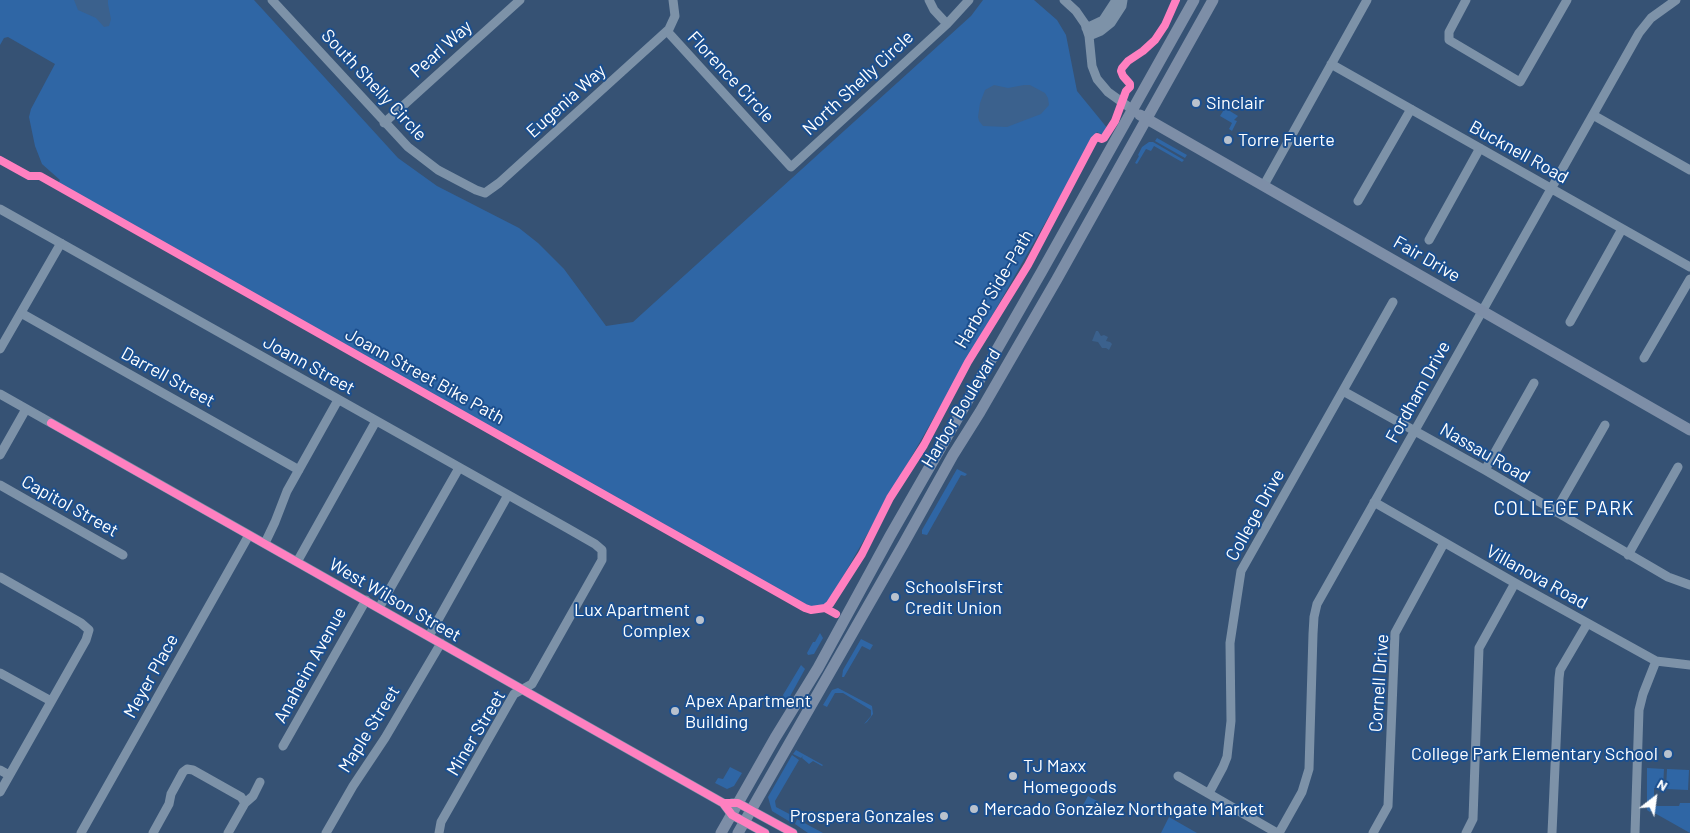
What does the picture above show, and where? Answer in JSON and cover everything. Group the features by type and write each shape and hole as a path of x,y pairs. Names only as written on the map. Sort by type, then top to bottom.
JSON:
{"main road":[{"name":"Harbor Boulevard","path":"721,833 775,738 818,668 927,470 1194,0"},
{"name":"Harbor Boulevard","path":"738,833 953,455 1058,279 1213,0"},
{"name":"Fair Drive","path":"1132,110 1690,430"}],"street":[{"name":"Pearl Way","path":"384,123 520,0"},
{"path":"667,31 675,16 672,0"},
{"path":"929,0 934,10 947,24"},
{"name":"North Shelly Circle","path":"791,166 947,24 969,0"},
{"path":"1064,0 1076,11 1088,32 1092,66 1097,79 1108,92 1132,110"},
{"path":"1113,12 1116,0"},
{"path":"1088,32 1113,12 1123,0"},
{"path":"1264,185 1367,0"},
{"path":"1466,0 1449,32 1449,40 1520,82 1567,0"},
{"name":"Fordham Drive","path":"1278,833 1302,792 1309,769 1315,610 1325,588 1592,115 1646,24 1660,10 1676,0"},
{"name":"South Shelly Circle","path":"273,1 408,147 438,170 469,187 486,193"},
{"name":"Florence Circle","path":"667,31 791,166"},
{"name":"Eugenia Way","path":"486,193 500,183 667,31"},
{"name":"Bucknell Road","path":"1331,64 1690,268"},
{"path":"1358,201 1411,109"},
{"path":"1592,115 1690,170"},
{"path":"1429,240 1480,148"},
{"name":"Joann Street","path":"0,209 595,544 602,550"},
{"path":"1570,322 1622,229"},
{"path":"0,349 61,243"},
{"path":"1644,358 1690,279"},
{"name":"College Drive","path":"1208,793 1227,757 1231,720 1230,643 1241,571 1393,302"},
{"name":"Darrell Street","path":"21,313 299,470"},
{"path":"1485,470 1534,383"},
{"name":"Nassau Road","path":"1344,391 1485,470 1628,555 1668,577 1690,584"},
{"name":"West Wilson Street","path":"0,394 724,803 732,815 765,833"},
{"path":"264,543 276,522 287,492 338,400"},
{"path":"0,454 26,409"},
{"path":"297,562 376,421"},
{"path":"1555,512 1605,425"},
{"path":"1628,555 1678,467"},
{"path":"379,608 460,468"},
{"name":"Capitol Street","path":"0,486 123,555"},
{"path":"429,636 508,495"},
{"name":"Villanova Road","path":"1374,502 1587,624 1656,661 1690,665"},
{"name":"Meyer Place","path":"81,833 250,535"},
{"name":"Cornell Drive","path":"1373,833 1388,806 1395,633 1444,543"},
{"name":"Miner Street","path":"439,833 441,822 514,694 531,684 602,560 602,550"},
{"path":"0,577 81,623 89,630 86,640 0,792"},
{"path":"1466,833 1473,819 1479,648 1515,583"},
{"name":"Anaheim Avenue","path":"283,746 366,600"},
{"path":"1552,833 1560,670 1587,624"},
{"name":"Maple Street","path":"326,833 441,643"},
{"path":"1635,833 1639,710 1656,661"},
{"path":"0,673 51,701"},
{"path":"153,833 169,804 171,794 183,772 187,769 193,770 241,797 245,802"},
{"path":"0,770 9,775"},
{"path":"1178,776 1278,833"},
{"path":"228,833 245,802 253,796 260,782"},
{"name":"West Wilson Street","path":"724,803 738,803 792,833"}],"shaded area":[{"path":"0,0 254,0 398,158 437,186 519,228 538,243 564,269 606,326 633,322 971,16 983,0 1034,0 1057,20 1066,35 1077,91 1108,129 1104,136 1097,132 829,601 824,605 812,608 58,184 60,180 42,164 35,146 29,117 31,109 55,64 8,37 4,38 0,45"},
{"path":"74,0 108,0 111,19 109,26 104,27 96,18 78,10"},
{"path":"994,85 1008,88 1030,85 1045,93 1049,105 1041,114 1007,127 983,126 978,117 980,103 985,90"},
{"path":"1225,108 1238,116 1234,120 1237,121 1232,131 1229,129 1232,123 1220,116"},
{"path":"1157,138 1187,155 1185,158 1155,141"},
{"path":"1149,142 1153,142 1184,160 1182,162 1154,146 1151,151 1146,149 1137,164 1135,163 1142,147"},
{"path":"1096,331 1101,336 1108,337 1106,341 1112,344 1109,350 1102,348 1098,342 1092,341"},
{"path":"957,469 967,474 965,476 961,475 927,535 922,534 922,530"},
{"path":"820,633 823,638 814,654 808,655 807,653 813,642 815,642"},
{"path":"861,639 873,645 870,650 862,646 844,677 842,677 843,670"},
{"path":"801,665 805,669 788,700 785,699 783,695"},
{"path":"838,688 872,706 873,714 867,722 864,724 871,716 871,710 843,693 835,693 827,707 823,705 832,690"},
{"path":"796,750 823,765 813,761 809,764 802,758 803,756 801,758 793,754"},
{"path":"792,755 799,760 775,801 776,807 795,817 792,823 772,811 768,797"},
{"path":"730,767 742,773 734,786 727,789 715,783 718,778 723,779"},
{"path":"1647,768 1664,769 1663,788 1654,788 1654,806 1679,806 1680,803 1690,803 1690,833 1647,810"},
{"path":"1667,769 1689,770 1688,790 1666,789"},
{"path":"1088,796 1099,802 1094,811 1083,805"},
{"path":"1169,817 1197,833 1161,833"},
{"path":"797,819 823,833 808,833 795,824"}],"cycle path":[{"name":"Harbor Side-Path","path":"825,608 830,604 862,554 890,498 924,445 968,362 1028,265 1094,140 1097,137 1104,138 1115,121 1126,91 1130,87 1130,84 1123,76 1122,68 1155,40 1165,25 1176,0"},
{"name":"Joann Street Bike Path","path":"0,160 29,176 40,176 805,608 811,610 825,608 836,614"},
{"path":"51,423 723,803 732,815 765,833"},
{"path":"724,803 738,803 793,833"}],"place":[{"name":"Sinclair","path":"1196,103"},
{"name":"Torre Fuerte","path":"1228,140"},
{"name":"SchoolsFirst Credit Union","path":"895,597"},
{"name":"Lux Apartment Complex","path":"700,620"},
{"name":"Apex Apartment Building","path":"675,711"},
{"name":"College Park Elementary School","path":"1668,754"},
{"name":"TJ Maxx Homegoods","path":"1013,776"},
{"name":"Mercado Gonzàlez Northgate Market","path":"974,809"},
{"name":"Prospera Gonzales","path":"944,816"}],"district":[{"name":"COLLEGE PARK","path":"1564,509"}]}
